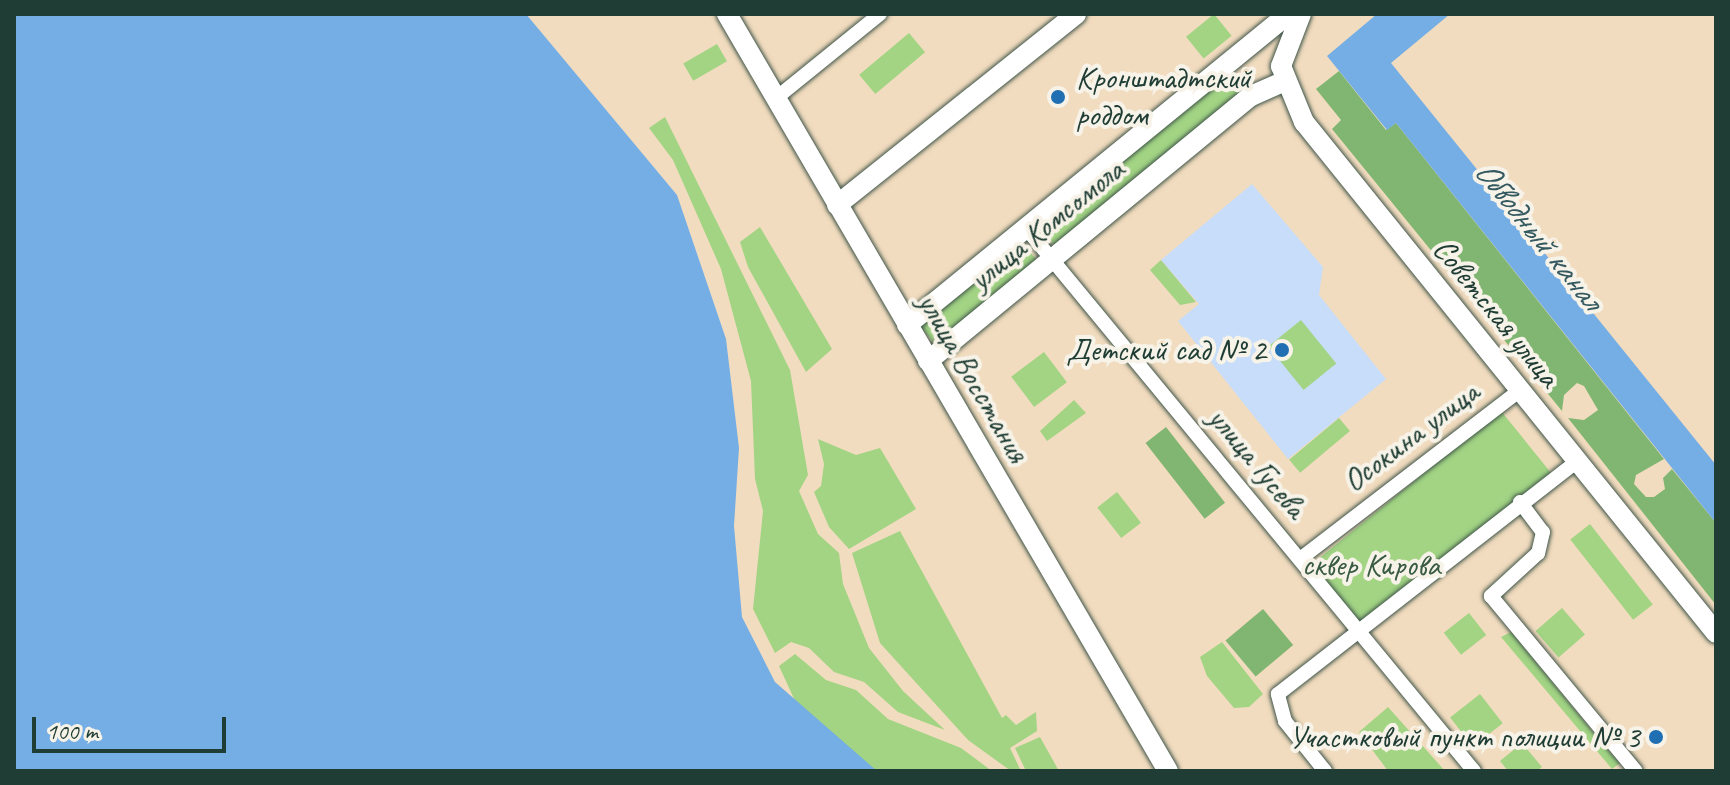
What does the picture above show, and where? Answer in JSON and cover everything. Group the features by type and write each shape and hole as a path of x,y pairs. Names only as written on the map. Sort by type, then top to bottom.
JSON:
{"street":[{"name":"улица Восстания","path":"727,14 1168,771"},
{"path":"775,99 880,14"},
{"path":"837,205 1076,14"},
{"name":"улица Комсомола","path":"907,325 1288,14"},
{"path":"1283,82 1281,58 1301,14"},
{"name":"улица Комсомола","path":"928,361 1251,96 1283,82"},
{"name":"Советская улица","path":"1283,82 1304,122 1716,633"},
{"name":"улица Гусева","path":"1026,228 1474,771"},
{"name":"Осокина улица","path":"1300,559 1520,390"},
{"path":"1325,771 1285,721 1278,694 1520,502 1577,461"},
{"path":"1520,502 1543,532 1538,553 1491,596 1509,624 1636,771"}],"shaded area":[{"name":"Детский сад № 2","path":"1252,184 1323,267 1319,295 1386,379 1288,459 1178,321 1199,304 1161,260"}],"green space":[{"path":"1214,14 1232,36 1204,58 1186,37"},
{"path":"909,33 925,52 875,94 859,75"},
{"path":"717,44 727,61 693,81 683,64"},
{"path":"1339,71 1386,130 1396,123 1664,459 1636,475 1634,484 1646,497 1654,497 1665,489 1663,478 1672,469 1716,523 1716,605 1568,418 1584,420 1598,410 1584,386 1577,383 1564,395 1562,411 1332,129 1341,120 1316,89"},
{"path":"1228,75 1244,95 1056,248 1040,227"},
{"path":"665,117 790,370 808,475 799,491 818,534 839,553 843,584 869,648 903,691 945,730 898,712 864,682 834,672 809,648 791,642 775,653 753,609 763,511 755,479 751,381 721,269 673,160 649,128"},
{"path":"760,227 832,349 806,372 748,267 740,242"},
{"path":"1022,242 1038,262 936,345 919,325"},
{"path":"1161,260 1196,302 1180,305 1150,270"},
{"path":"1301,320 1336,364 1304,390 1268,346"},
{"path":"1044,352 1067,382 1034,407 1011,377"},
{"path":"1074,400 1086,413 1047,441 1040,431"},
{"name":"сквер Кирова","path":"1501,411 1551,473 1362,627 1311,565"},
{"path":"1339,418 1350,431 1300,473 1289,460"},
{"path":"1166,427 1225,503 1205,519 1146,443"},
{"path":"818,439 856,455 880,448 916,509 849,549 829,527 814,492 821,486 824,464"},
{"path":"1117,492 1141,523 1121,538 1097,507"},
{"path":"1590,524 1653,604 1633,620 1570,539"},
{"path":"900,531 1002,718 1006,715 1016,725 1036,712 1037,731 1010,748 1021,771 1011,771 968,740 880,643 852,553"},
{"path":"1562,608 1585,634 1559,657 1536,631"},
{"path":"1263,609 1293,645 1256,677 1225,640"},
{"path":"1469,613 1486,635 1461,655 1444,633"},
{"path":"1511,632 1620,763 1612,769 1501,637"},
{"path":"1222,642 1263,694 1249,707 1234,708 1207,676 1200,657"},
{"path":"795,654 826,680 856,690 888,719 961,748 992,771 865,771 802,716 779,666"},
{"path":"1480,694 1503,723 1473,747 1450,717"},
{"path":"1388,707 1445,771 1388,771 1359,732"},
{"path":"1040,737 1059,771 1026,771 1015,748"},
{"path":"1522,743 1542,767 1537,771 1508,771 1500,761"}],"water":[{"path":"14,14 526,14 677,195 726,339 739,448 734,526 742,617 775,682 877,771 14,771"},
{"path":"1377,14 1450,14 1391,63 1716,465 1716,523 1396,123 1387,130 1327,56"}],"place":[{"name":"Кронштадтский роддом","path":"1058,97"},
{"name":"Детский сад № 2","path":"1282,350"},
{"name":"Участковый пункт полиции № 3","path":"1656,737"}],"water label":[{"name":"Обводный канал","path":"1539,234"}]}
